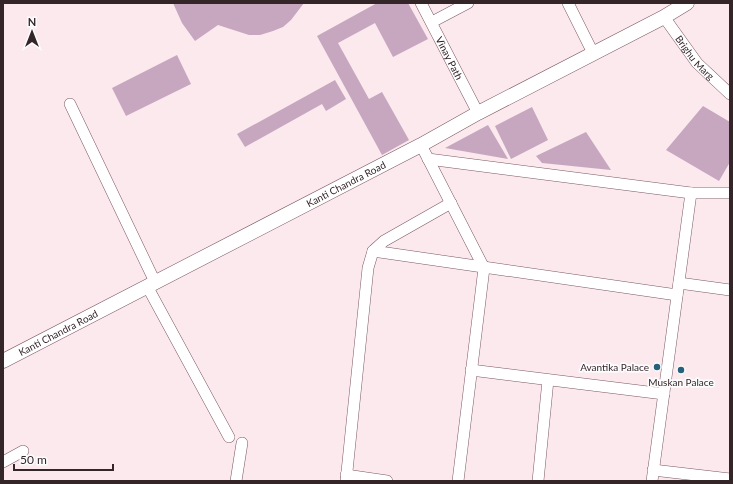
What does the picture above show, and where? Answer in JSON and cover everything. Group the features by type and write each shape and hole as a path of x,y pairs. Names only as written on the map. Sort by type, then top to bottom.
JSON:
{"street":[{"name":"Vinay Path","path":"421,3 478,113"},
{"path":"432,22 468,3"},
{"path":"568,3 593,53"},
{"name":"Kanti Chandra Road","path":"3,361 421,145 478,113 664,17 687,3"},
{"name":"Brighu Marg","path":"664,17 697,63 730,94"},
{"path":"70,104 151,284 229,437"},
{"path":"421,145 484,268 458,481"},
{"path":"428,159 691,193 730,193"},
{"path":"691,193 653,476 730,479"},
{"path":"387,481 346,478 368,268 373,252 384,241 451,203"},
{"path":"373,252 484,268 678,289 730,290"},
{"path":"471,370 664,394"},
{"path":"538,481 548,380"},
{"path":"236,481 242,443"},
{"path":"3,462 23,451"}],"building":[{"path":"173,3 304,3 291,20 283,27 273,31 260,35 249,35 218,25 195,41 182,23"},
{"path":"377,3 408,3 428,39 393,57 375,23 338,43 369,99 382,92 409,140 382,155 317,36"},
{"path":"177,55 191,84 126,116 112,88"},
{"path":"335,80 346,99 326,111 322,104 245,147 237,134"},
{"path":"703,106 730,122 730,162 719,181 666,150"},
{"path":"532,107 548,140 511,159 495,126"},
{"path":"488,125 508,159 445,148"},
{"path":"586,132 611,170 542,163 536,156"}],"place":[{"name":"Avantika Palace","path":"657,367"},
{"name":"Muskan Palace","path":"681,370"}]}
